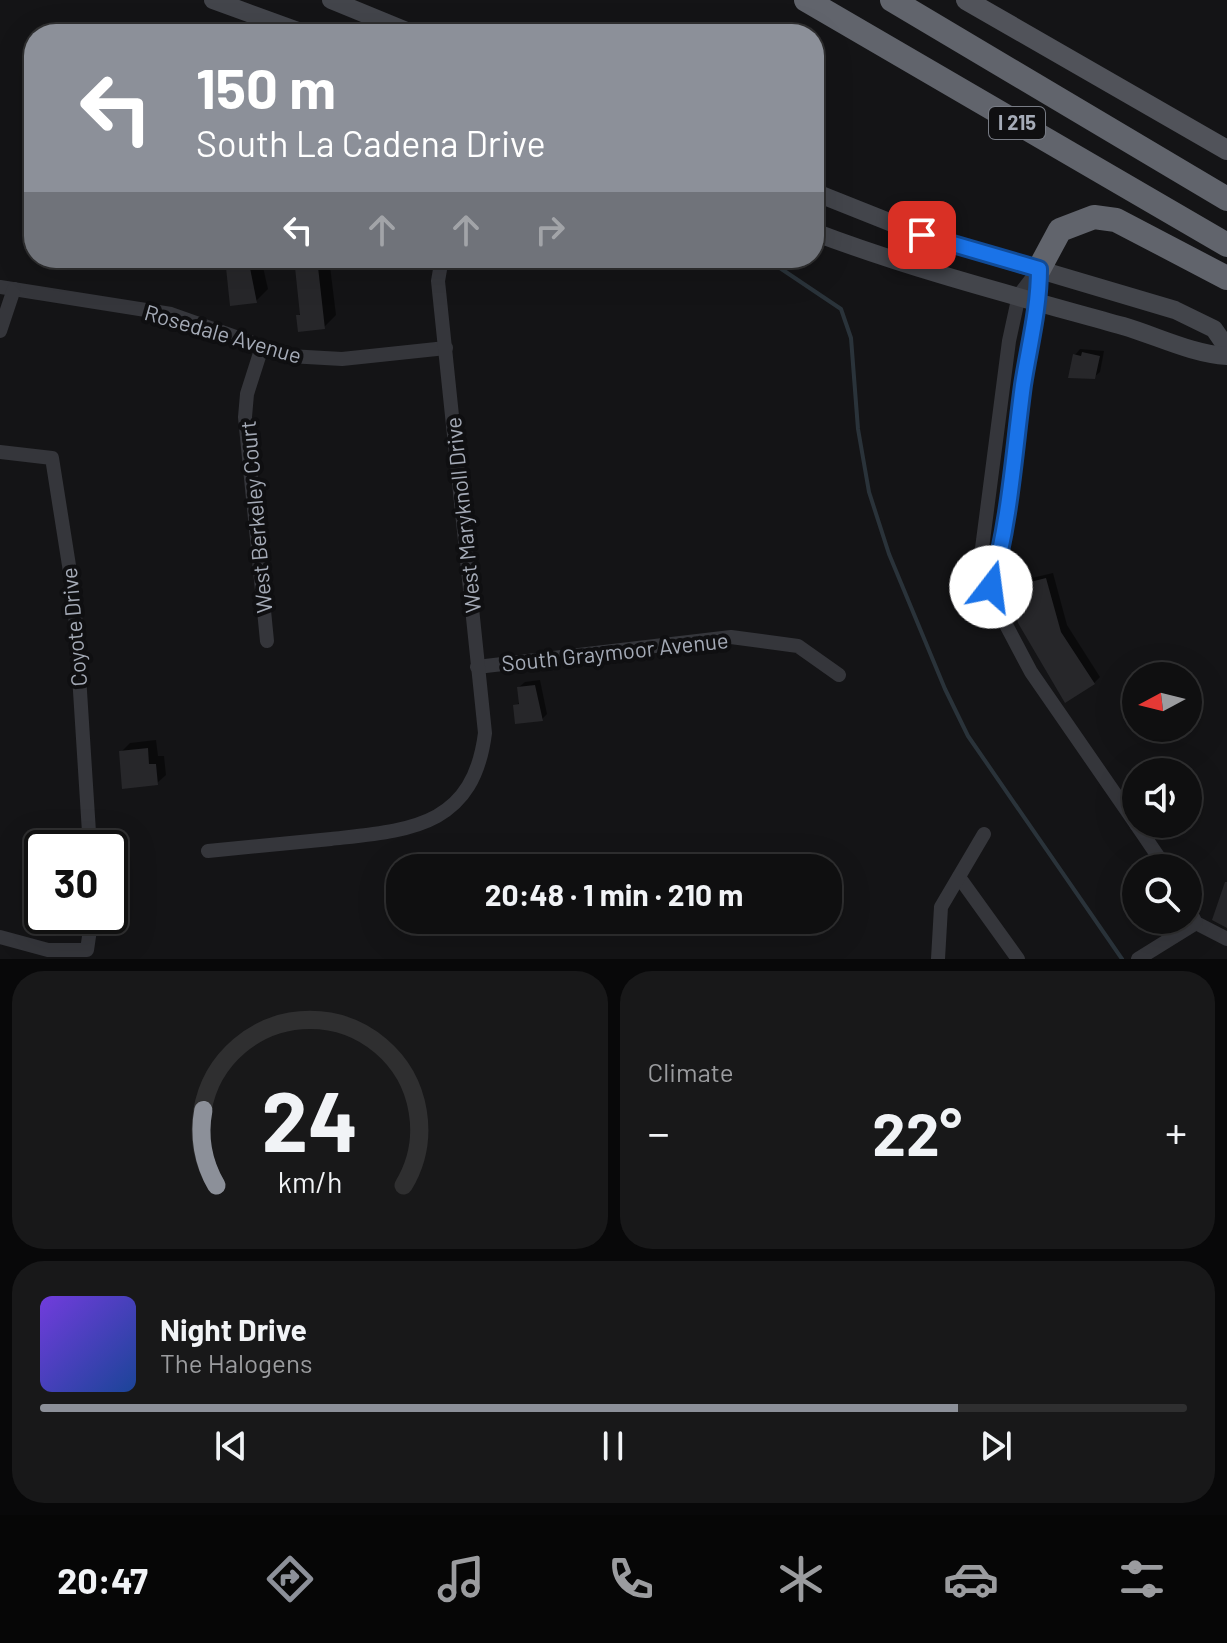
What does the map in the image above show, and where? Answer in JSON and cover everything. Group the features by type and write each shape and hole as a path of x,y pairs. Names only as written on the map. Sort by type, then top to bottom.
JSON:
{"highway":[{"name":"I 215","path":"806,0 1227,245"},
{"name":"I 215","path":"892,0 1227,199"},
{"path":"1039,269 1060,230 1094,217 1116,220 1227,278"}],"main road":[{"path":"213,0 279,24"},
{"path":"331,0 390,24"},
{"path":"966,0 1227,150"},
{"path":"824,196 922,235 1175,310 1214,329 1227,348"},
{"path":"824,236 866,251 1148,333 1205,355 1227,356"}],"street":[{"name":"West Maryknoll Drive","path":"208,851 409,829 442,814 467,791 477,772 485,733 438,281 440,268"},
{"path":"1039,269 1019,295 1009,341 981,556 991,587 1031,672 1122,804"},
{"path":"991,587 1001,553 1028,352 1039,302 1039,269"},
{"path":"0,331 7,288"},
{"name":"Rosedale Avenue","path":"7,288 171,314 276,354 316,360 446,348"},
{"name":"West Berkeley Court","path":"262,347 247,394 245,417 267,641"},
{"name":"Coyote Drive","path":"0,452 52,458 74,597 89,830"},
{"name":"South Graymoor Avenue","path":"477,667 731,637 798,646 839,675"},
{"path":"938,959 941,907 984,834"},
{"path":"959,877 1018,959"},
{"path":"1202,926 1227,939"},
{"path":"0,937 48,950 87,950 89,934"},
{"path":"1138,959 1178,934"}],"building":[{"path":"226,268 250,268 257,303 230,306"},
{"path":"295,268 318,268 325,329 298,332 296,315 300,315"},
{"path":"1082,352 1100,356 1095,379 1068,378 1073,354 1081,356"},
{"path":"1046,578 1061,632 1095,684 1065,703 1018,623 1010,587"},
{"path":"535,685 543,721 515,724 513,705 519,704 517,687"},
{"path":"148,748 149,764 156,764 158,785 122,789 119,751"},
{"path":"1227,882 1227,928 1212,920"}],"waterway":[{"path":"780,268 841,309 851,338 858,429 869,492 889,554 968,736 1122,959"}],"route":[{"path":"922,235 1039,269 1039,302 1028,352 1001,553 991,587"}]}
